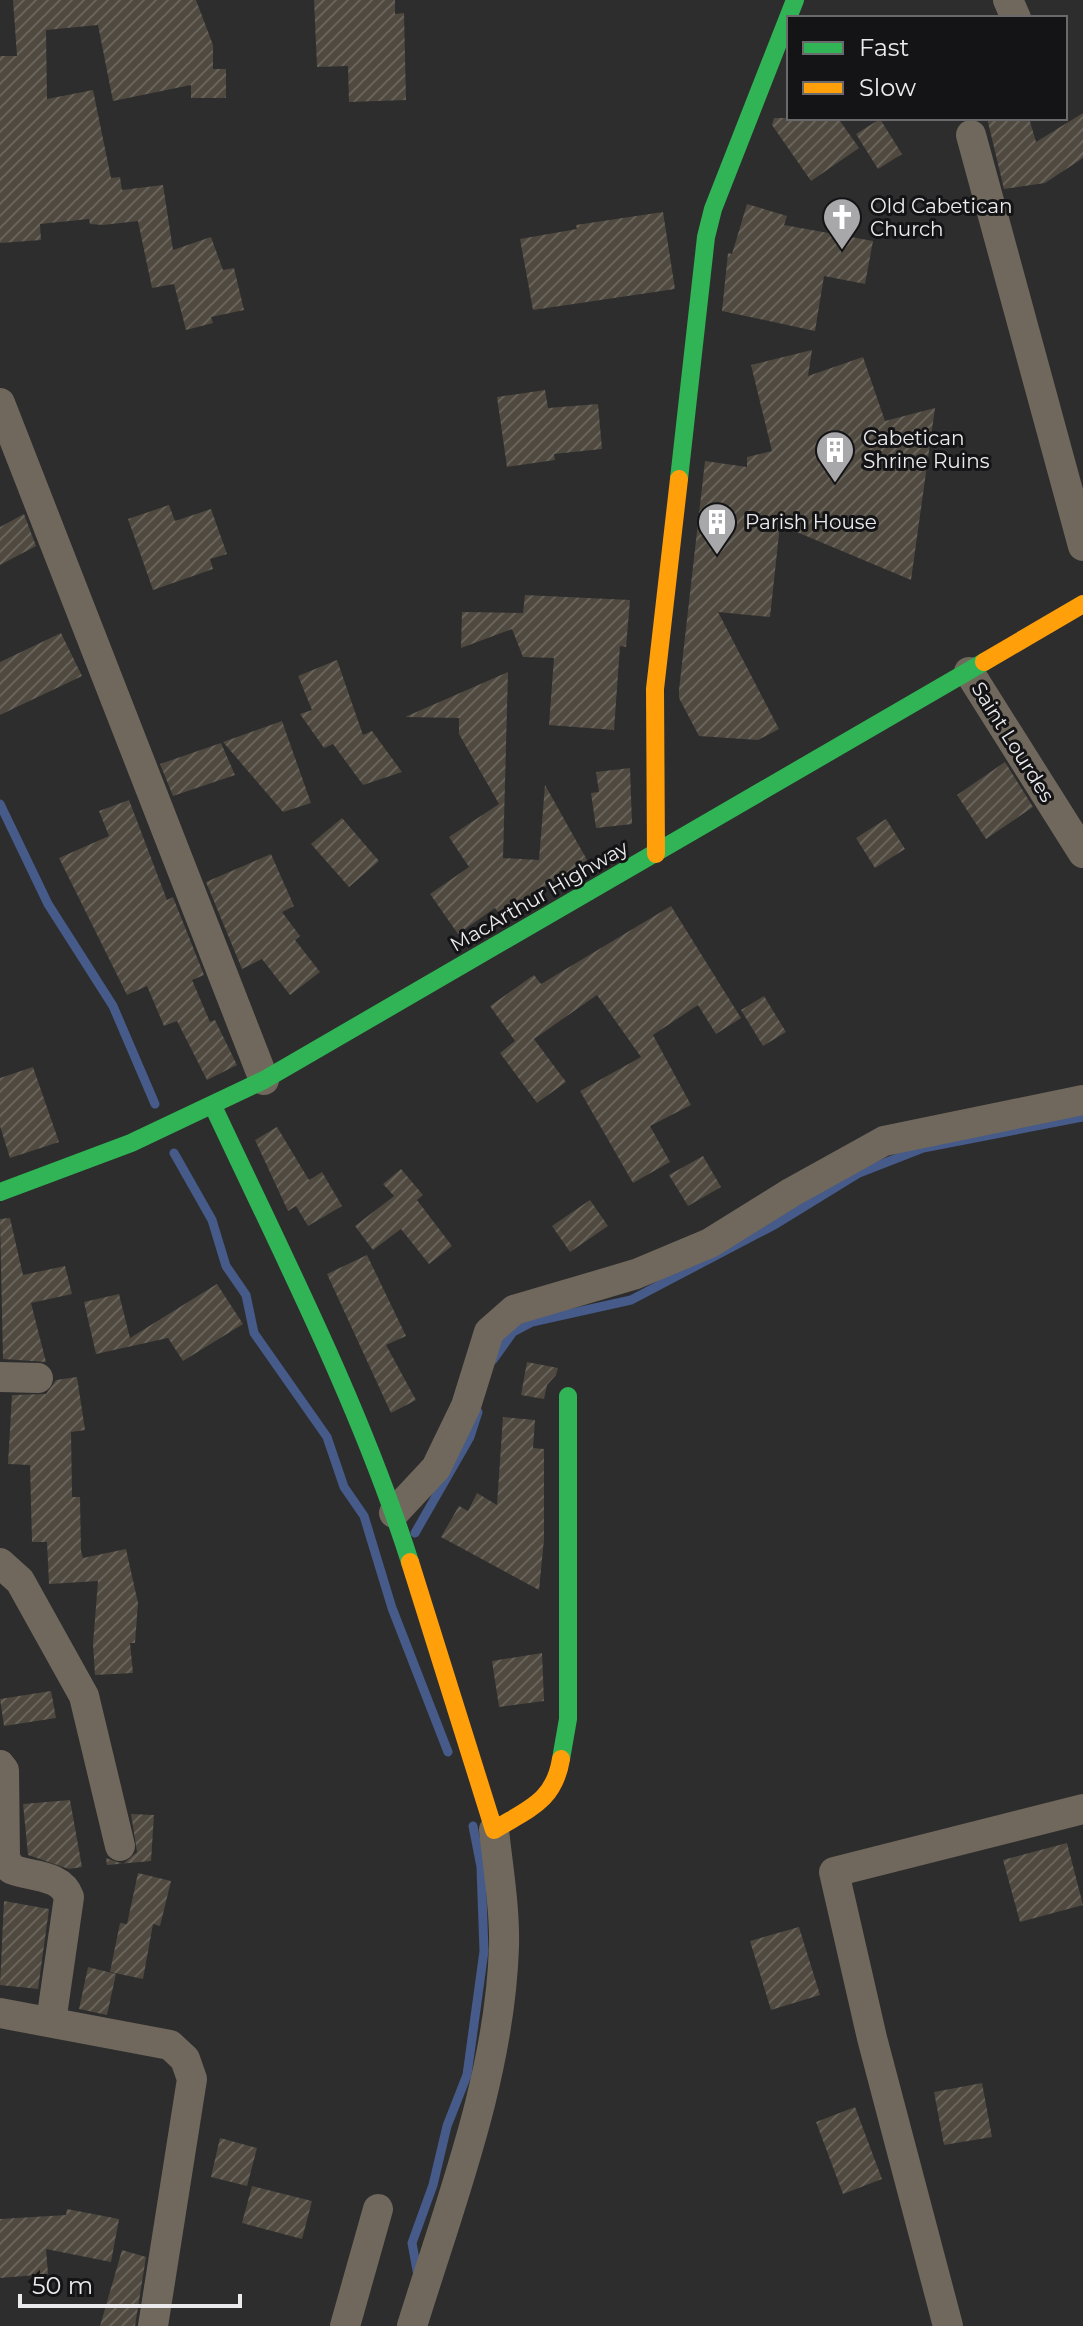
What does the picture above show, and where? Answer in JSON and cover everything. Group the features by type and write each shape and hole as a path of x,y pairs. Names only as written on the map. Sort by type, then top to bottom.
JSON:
{"street":[{"path":"656,854 655,689 706,237 713,209 787,20"},
{"path":"971,135 1083,546"},
{"path":"0,403 264,1080"},
{"name":"MacArthur Highway","path":"0,1192 131,1143 264,1080 1083,604"},
{"name":"Saint Lourdes","path":"969,672 1083,853"},
{"path":"397,1522 436,1468 466,1406 489,1332 514,1310 636,1274 710,1243 792,1192 884,1141 1083,1100"},
{"path":"213,1106 321,1336 397,1522 494,1830 504,1945 492,2045 471,2137 412,2326"},
{"path":"0,1377 38,1378"},
{"path":"494,1830 547,1797 558,1779 568,1719 568,1396"},
{"path":"0,1563 20,1581 84,1696 120,1846"},
{"path":"0,1765 4,1770 5,1858 11,1869 58,1881 69,1897 51,2022"},
{"path":"948,2326 872,2038 834,1872 1083,1809"},
{"path":"0,2013 170,2045 185,2059 192,2079 153,2326"},
{"path":"345,2326 378,2209"}],"building":[{"path":"13,0 196,0 213,45 213,69 226,69 226,98 191,98 191,85 113,101 98,25 46,30 47,99 93,90 111,178 120,177 122,190 163,185 173,250 211,237 223,270 234,268 244,310 211,317 213,323 186,330 174,284 152,288 138,221 103,225 90,224 89,219 40,224 41,240 0,243 0,56 17,56"},
{"path":"314,0 395,0 395,14 404,13 406,100 349,102 348,66 317,67"},
{"path":"1083,113 1083,158 1045,183 1004,189 987,120 1030,120 1036,142"},
{"path":"774,118 839,120 859,148 811,181 772,125"},
{"path":"881,120 902,154 878,169 856,134"},
{"path":"747,204 787,216 784,225 873,241 865,284 824,276 815,331 722,311 728,253 732,254"},
{"path":"663,212 675,289 533,310 520,239 577,229 576,225"},
{"path":"812,350 808,376 863,357 885,421 935,408 911,580 780,525 770,617 718,612 779,729 758,740 699,736 679,698 679,690 705,461 747,467 747,457 772,451 751,365"},
{"path":"545,390 548,408 598,404 602,449 554,454 555,460 507,467 497,397"},
{"path":"169,505 175,521 211,509 227,554 210,559 213,569 153,590 128,519"},
{"path":"24,514 36,546 0,565 0,527"},
{"path":"525,595 630,600 626,647 620,646 614,730 549,725 554,658 523,657 512,629 461,648 462,612 523,613"},
{"path":"61,633 82,676 0,715 0,662"},
{"path":"337,660 363,735 372,731 402,772 363,785 333,744 324,748 300,714 312,710 298,676"},
{"path":"508,672 503,858 539,860 545,785 587,860 500,915 495,908 458,934 430,894 469,867 449,837 499,804 459,734 459,718 405,717"},
{"path":"282,721 311,803 283,812 223,742"},
{"path":"221,743 235,775 173,796 160,764"},
{"path":"1005,762 1033,807 986,839 957,795"},
{"path":"630,768 632,824 596,828 591,793 599,792 596,772"},
{"path":"129,800 167,900 173,897 204,975 192,980 210,1022 215,1020 237,1065 207,1080 177,1021 164,1026 147,986 127,995 59,858 109,836 99,811"},
{"path":"342,818 379,861 349,887 311,844"},
{"path":"886,819 905,849 875,868 856,838"},
{"path":"271,854 294,906 282,912 300,936 295,940 320,972 290,995 262,959 242,969 206,882"},
{"path":"671,906 741,1018 716,1034 698,1005 653,1035 691,1105 650,1126 670,1162 633,1183 580,1091 641,1057 597,995 534,1039 566,1082 537,1103 500,1053 515,1041 490,1006 534,975 541,984"},
{"path":"764,996 786,1032 763,1046 741,1010"},
{"path":"33,1067 59,1142 10,1158 0,1126 0,1078"},
{"path":"277,1127 309,1180 322,1172 342,1206 308,1226 296,1206 288,1211 255,1140"},
{"path":"703,1156 721,1187 688,1206 669,1175"},
{"path":"401,1169 423,1195 417,1200 452,1246 429,1264 401,1229 373,1250 355,1226 394,1196 383,1184"},
{"path":"590,1200 608,1226 570,1252 552,1226"},
{"path":"10,1218 23,1275 65,1266 72,1294 31,1303 46,1362 3,1359 0,1219"},
{"path":"367,1255 406,1336 386,1345 416,1400 391,1413 327,1274"},
{"path":"217,1284 243,1324 183,1361 168,1338 96,1354 84,1302 119,1294 130,1338"},
{"path":"527,1362 558,1368 547,1385 544,1399 521,1395"},
{"path":"77,1377 85,1430 71,1432 72,1497 80,1497 81,1551 83,1558 126,1549 138,1603 135,1643 130,1643 133,1673 95,1675 93,1644 98,1581 49,1584 47,1542 32,1542 30,1465 8,1464 12,1395 46,1394 56,1380"},
{"path":"503,1417 535,1420 533,1448 544,1449 544,1539 539,1590 441,1537 459,1506 468,1511 477,1493 497,1505"},
{"path":"542,1653 544,1701 499,1707 492,1661"},
{"path":"51,1691 56,1718 4,1726 0,1699"},
{"path":"70,1800 82,1867 69,1869 28,1855 23,1804"},
{"path":"131,1814 154,1815 151,1861 124,1863 137,1852"},
{"path":"1067,1843 1083,1905 1020,1922 1003,1860"},
{"path":"106,1858 122,1864 107,1865"},
{"path":"138,1873 171,1881 160,1926 153,1924 143,1979 110,1972 120,1923 127,1924"},
{"path":"4,1901 49,1909 38,1989 0,1985"},
{"path":"799,1927 820,1995 771,2010 750,1941"},
{"path":"88,1967 116,1974 107,2015 79,2009"},
{"path":"982,2083 992,2137 944,2145 934,2092"},
{"path":"855,2107 882,2179 843,2194 816,2122"},
{"path":"220,2138 257,2148 247,2186 211,2177"},
{"path":"252,2186 312,2201 302,2239 242,2223"},
{"path":"67,2209 119,2219 111,2262 46,2249 48,2274 0,2278 0,2219 66,2215"},
{"path":"122,2250 146,2257 135,2326 100,2326"}],"waterway":[{"path":"0,804 48,904 113,1006 155,1104"},
{"path":"493,1360 513,1332 532,1322 631,1300 776,1224 859,1173 923,1148 1083,1117"},
{"path":"174,1153 212,1220 226,1266 246,1295 254,1333 327,1437 344,1487 364,1516 392,1608 448,1752"},
{"path":"415,1533 470,1437 478,1412"},
{"path":"418,2276 412,2243 433,2185 447,2126 467,2075 484,1951 481,1867 473,1826"}],"traffic: fast":[{"path":"789,16 795,0"},
{"path":"679,479 706,237 713,209 787,20"},
{"path":"0,1192 131,1143 264,1080 984,662"},
{"path":"213,1106 344,1388 410,1562"},
{"path":"561,1759 568,1719 568,1396"}],"traffic: slow":[{"path":"656,854 655,689 679,479"},
{"path":"984,662 1083,604"},
{"path":"410,1562 494,1830 546,1795 558,1774 561,1759"}],"place":[{"name":"Old Cabetican Church","path":"842,251"},
{"name":"Cabetican Shrine Ruins","path":"835,484"},
{"name":"Parish House","path":"717,556"}]}
